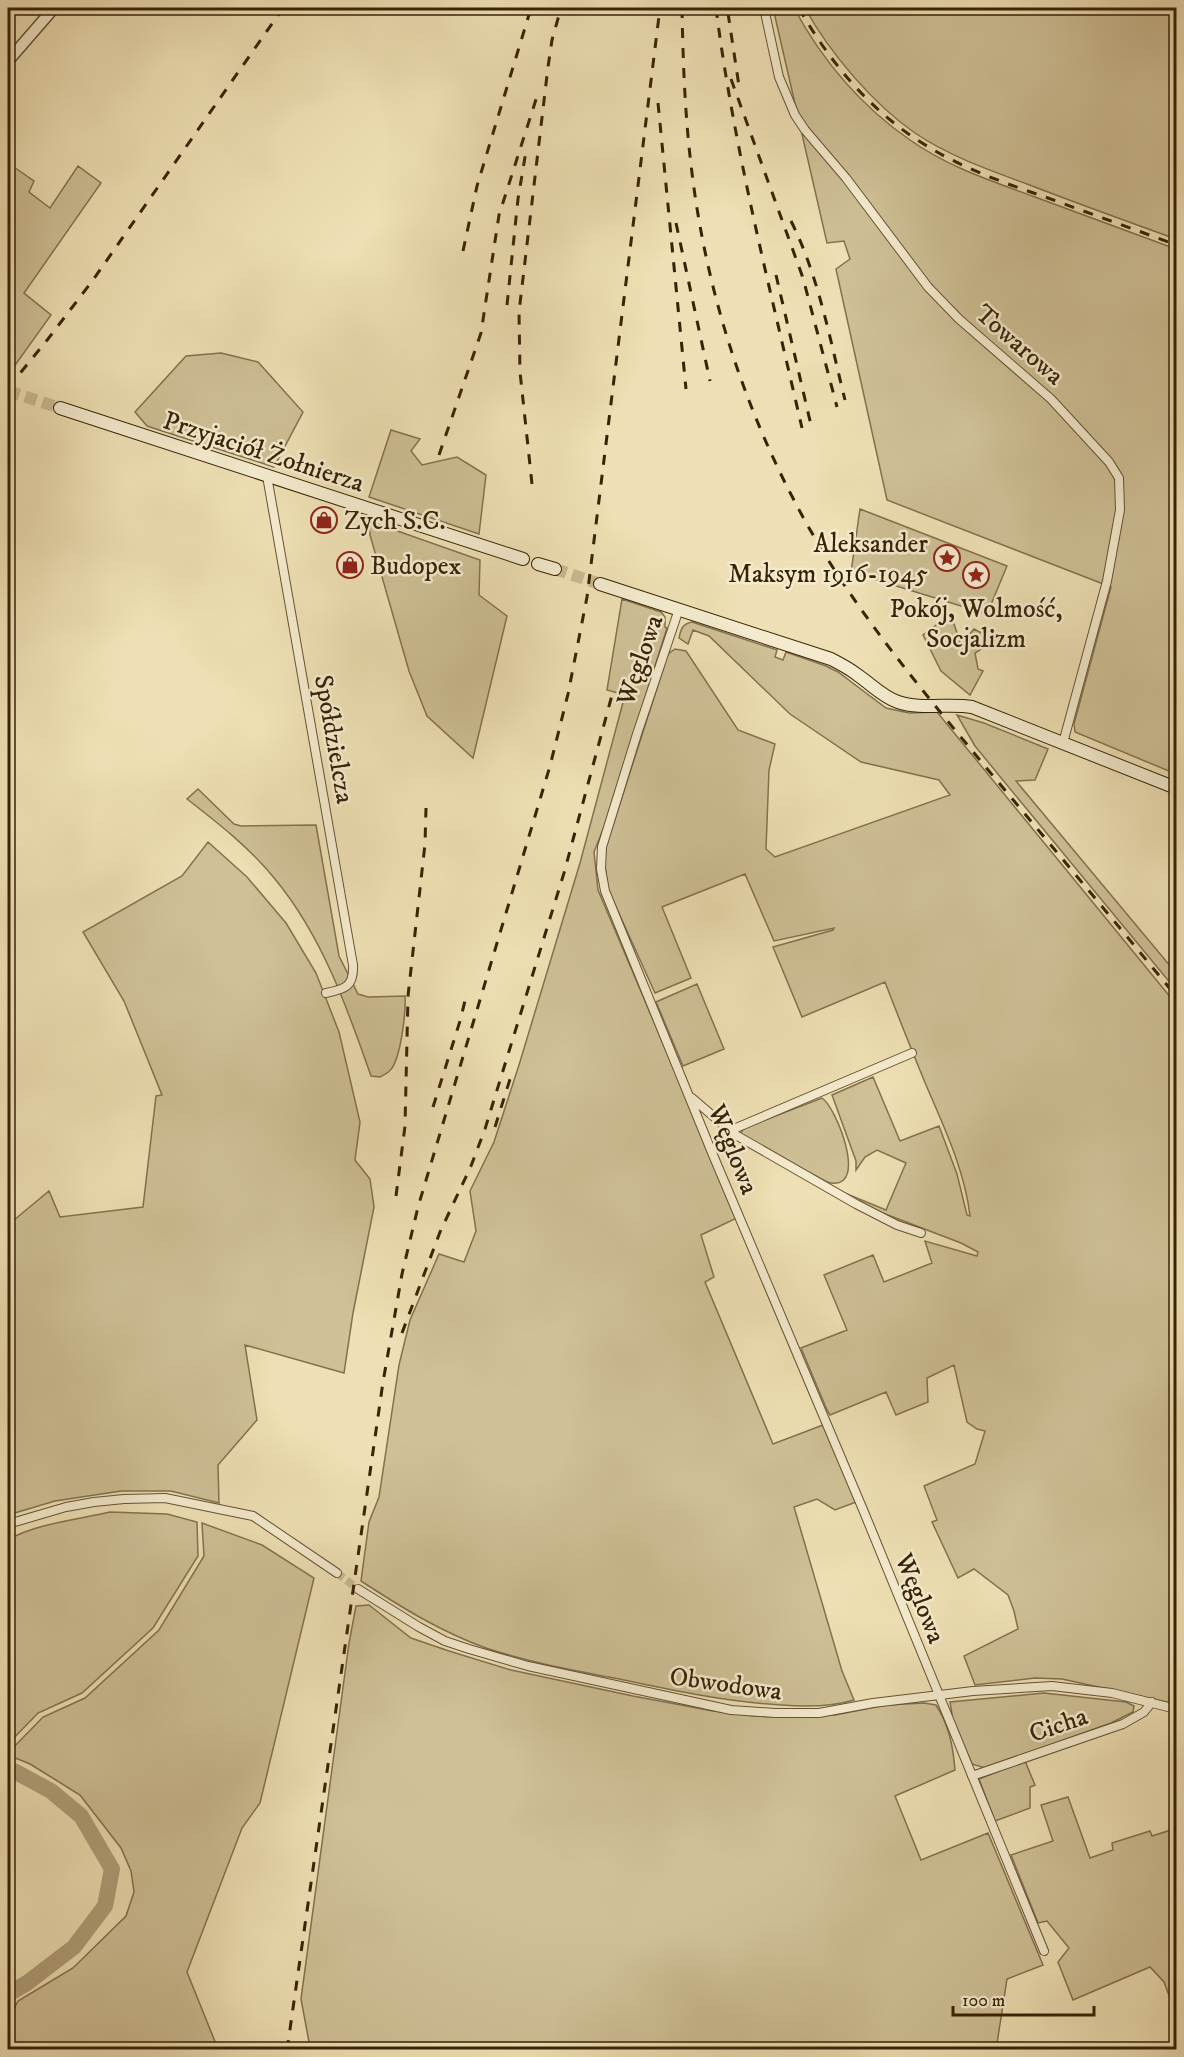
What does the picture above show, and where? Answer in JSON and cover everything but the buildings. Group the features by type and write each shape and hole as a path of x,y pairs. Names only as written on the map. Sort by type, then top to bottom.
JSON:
{"main road":[{"name":"Przyjaciół Żołnierza","path":"60,408 523,559"},
{"path":"538,564 555,569"},
{"path":"600,584 831,659 856,673 886,697 897,702 914,705 972,707 1176,788"}],"street":[{"path":"8,61 54,8"},
{"name":"Towarowa","path":"764,8 779,77 795,115 805,130 846,178 928,287 959,319 1051,399 1109,462 1119,478 1120,510 1107,581 1063,743"},
{"name":"Spółdzielcza","path":"267,476 353,964 351,982 344,988 326,993"},
{"name":"Węglowa","path":"679,609 604,839 600,858 609,904 864,1512 938,1695"},
{"path":"729,1131 912,1053"},
{"path":"689,1096 729,1131 856,1204 921,1233"},
{"path":"8,1524 66,1507 94,1502 124,1498 165,1498 253,1516 337,1573"},
{"name":"Obwodowa","path":"358,1589 428,1632 445,1641 469,1649 528,1665 731,1710 819,1713 873,1702 1052,1686 1113,1693 1176,1710"},
{"path":"938,1695 1044,1951"},
{"name":"Cicha","path":"972,1776 1123,1724 1144,1712 1152,1702"}],"shaded area":[{"path":"773,8 794,8 817,46 844,81 892,127 925,150 987,179 1176,249 1176,774 1075,732 1074,724 1111,587 887,500 836,269 850,259 844,241 827,243"},
{"path":"805,8 1176,8 1176,239 984,168 955,156 915,133 883,107 853,76 826,42"},
{"path":"8,163 34,181 29,192 50,208 78,166 101,183 24,293 51,315 13,368 8,382"},
{"path":"221,353 258,362 303,412 274,467 147,426 135,412 186,356"},
{"path":"391,430 420,439 411,451 422,465 457,457 486,475 479,534 369,497"},
{"path":"860,509 1007,566 987,614 851,572"},
{"path":"369,521 480,560 479,595 507,616 473,758 427,716 409,671 370,535"},
{"path":"622,599 661,612 665,617 667,628 594,852 598,890 737,1218 701,1235 714,1277 705,1282 773,1444 823,1425 856,1502 835,1510 817,1499 794,1507 842,1671 854,1700 845,1702 809,1706 741,1701 683,1692 520,1658 486,1648 437,1627 361,1581 369,1522 379,1497 399,1365 410,1320 439,1254 464,1262 476,1231 470,1191 494,1142 519,1065 580,863 625,695 607,690"},
{"path":"944,619 953,621 961,645 974,629 995,640 975,653 978,669 983,671 970,695 941,671 923,635"},
{"path":"692,622 777,650 775,657 783,660 786,652 826,666 838,672 886,708 909,713 937,712 1176,1004 1176,1704 1062,1679 1035,1678 975,1685 964,1656 1018,1629 1008,1595 974,1569 958,1578 932,1522 937,1520 924,1486 975,1464 985,1431 967,1422 954,1365 927,1378 928,1402 896,1415 886,1392 830,1415 827,1410 801,1348 847,1330 824,1275 873,1255 884,1282 932,1263 925,1241 977,1256 978,1252 961,1243 867,1207 842,1192 886,1210 906,1163 877,1150 865,1157 856,1170 856,1161 832,1095 873,1077 900,1141 939,1126 957,1174 967,1215 970,1216 964,1182 947,1133 885,982 802,1017 773,947 834,928 774,941 745,874 662,907 691,978 655,993 608,889 604,858 606,847 668,654 675,649 686,651 738,730 775,744 769,770 766,849 775,857 950,795 939,780 861,762 790,714 709,636 693,630 688,644 679,638 683,627"},
{"path":"957,715 984,723 1048,749 1035,780 1016,781 1176,973 1176,990 975,746"},
{"path":"198,789 234,824 241,826 316,825 339,956 358,994 368,997 405,996 400,1044 395,1062 387,1073 380,1077 371,1076 332,973 292,901 244,846 187,799"},
{"path":"208,842 247,877 286,923 316,973 339,1032 360,1122 355,1160 370,1179 374,1207 353,1313 344,1373 245,1345 257,1420 218,1465 219,1503 171,1491 121,1491 55,1501 8,1515 8,1225 49,1191 60,1217 143,1207 156,1096 162,1095 124,1001 83,932 182,876"},
{"path":"697,984 724,1049 683,1066 656,1002"},
{"path":"822,1098 835,1116 846,1146 847,1174 842,1181 827,1182 740,1134 744,1128"},
{"path":"110,1512 167,1514 197,1522 198,1556 153,1628 82,1693 38,1713 8,1744 8,1540 44,1526"},
{"path":"202,1523 262,1545 314,1578 260,1803 242,1828 187,1972 218,2049 12,2049 10,2017 18,2001 73,1968 126,1916 134,1892 131,1871 121,1848 80,1795 8,1753 43,1717 85,1698 159,1630 204,1556"},
{"path":"369,1605 411,1638 449,1651 511,1670 713,1711 754,1716 797,1717 835,1715 886,1705 924,1703 936,1705 950,1736 955,1770 895,1796 921,1860 988,1833 1043,1965 1007,1979 996,2050 306,2049 309,2042 301,1999 349,1643 356,1606"},
{"path":"1044,1693 1126,1702 1134,1706 1133,1712 1111,1723 985,1768 972,1764 953,1720 950,1702"},
{"path":"1025,1761 1035,1785 1030,1787 1030,1808 995,1821 979,1779"},
{"path":"1068,1797 1090,1858 1113,1850 1112,1843 1150,1831 1152,1836 1171,1830 1176,1845 1176,2014 1164,1982 1150,1967 1073,2000 1058,1962 1069,1948 1047,1921 1038,1923 1011,1855 1053,1841 1041,1805"}],"waterway":[{"path":"8,1994 27,1983 74,1947 105,1906 112,1869 81,1816 51,1791 14,1771"}],"tunnel":[{"path":"8,391 60,408"},
{"path":"555,569 600,584"},
{"path":"337,1573 358,1589"}],"railway":[{"path":"8,388 93,280 283,8"},
{"path":"463,251 477,186 531,8"},
{"path":"532,484 520,372 519,312 548,67 552,40 561,8"},
{"path":"287,2050 383,1382 402,1274 418,1207 550,766 568,694 587,597 660,8"},
{"path":"682,8 690,152 698,216 707,259 717,301 743,385 796,504 836,572 905,668 1176,996"},
{"path":"716,8 743,166 802,428"},
{"path":"799,8 824,48 854,85 888,118 927,146 986,175 1176,245"},
{"path":"728,13 739,86"},
{"path":"731,79 803,278 837,407"},
{"path":"439,455 481,333 499,215 539,90"},
{"path":"658,103 686,389"},
{"path":"507,305 518,199 526,151"},
{"path":"791,221 816,286 845,400"},
{"path":"676,223 710,381"},
{"path":"776,275 811,425"},
{"path":"402,1333 440,1232 471,1166 485,1129 564,873 612,695"},
{"path":"396,1196 405,1126 408,996 425,844 426,808"},
{"path":"433,1107 467,993"},
{"path":"495,1127 511,1076"}],"place":[{"name":"Zych S.C.","path":"324,520"},
{"name":"Aleksander Maksym 1916-1945","path":"947,558"},
{"name":"Budopex","path":"350,565"},
{"name":"Pokój, Wolmość, Socjalizm","path":"976,575"}]}
